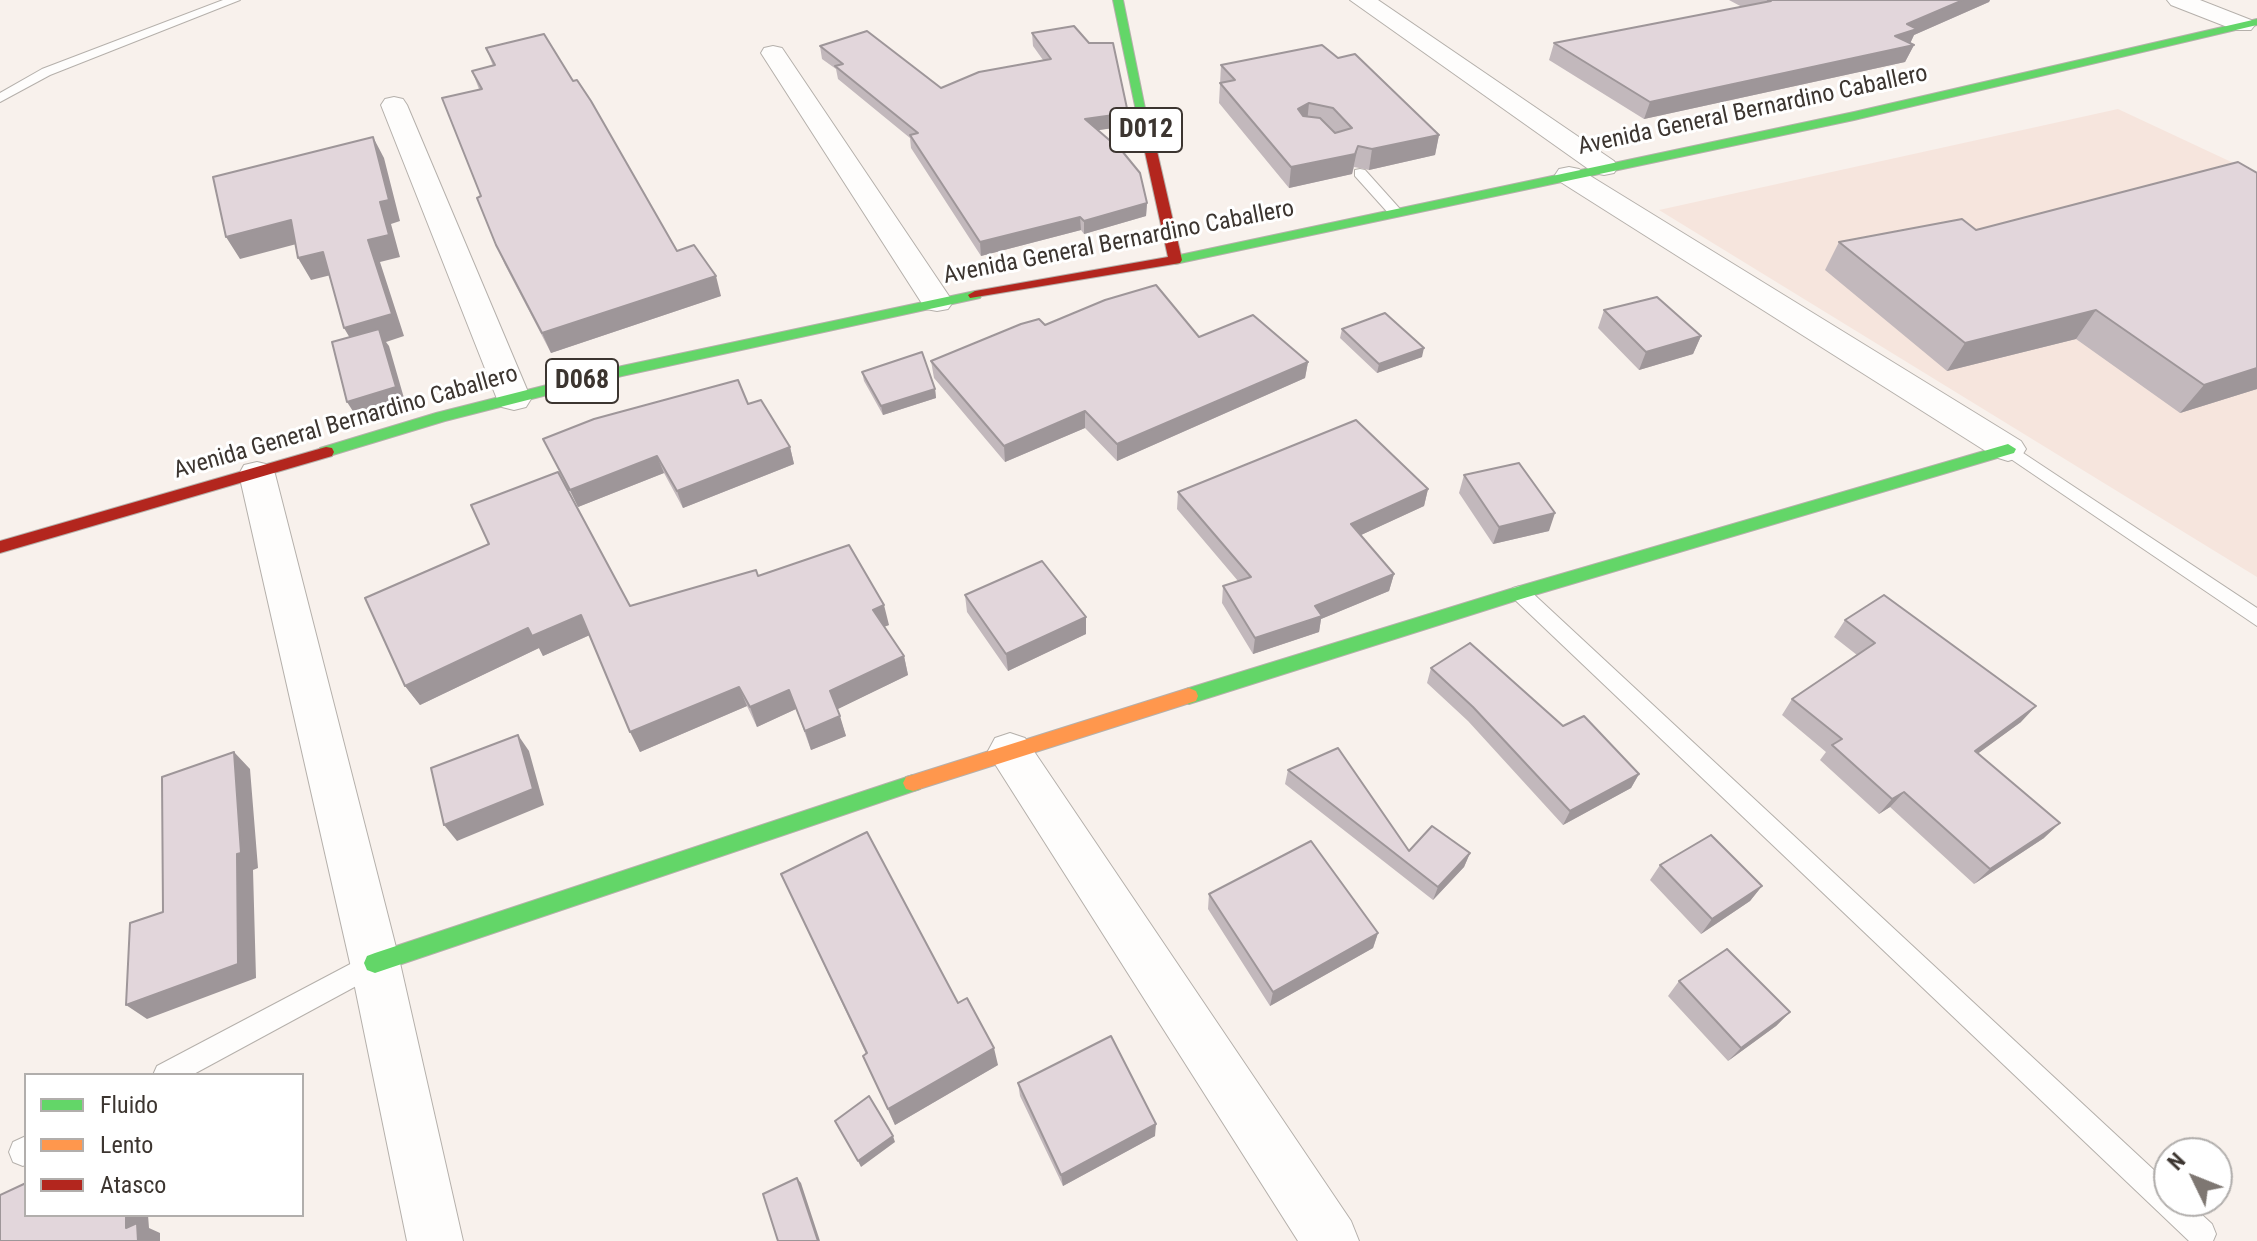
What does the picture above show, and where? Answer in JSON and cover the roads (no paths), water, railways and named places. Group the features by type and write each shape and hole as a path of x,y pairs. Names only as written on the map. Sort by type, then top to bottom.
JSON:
{"main road":[{"name":"D012","path":"1118,0 1175,260"},
{"name":"Avenida General Bernardino Caballero","path":"0,547 257,474 441,417 622,371 937,302 1175,260 1854,116 2250,24"},
{"path":"375,963 1010,751 1520,593 2008,449"}],"street":[{"path":"2179,0 2250,24"},
{"path":"1368,4 1401,3"},
{"path":"1368,4 1604,167"},
{"path":"773,53 937,302"},
{"path":"394,105 514,399"},
{"path":"1569,175 2008,449"},
{"path":"257,474 375,963 435,1241"},
{"path":"1010,751 1331,1241"}],"lane":[{"path":"0,98 46,72 234,0"},
{"path":"1360,173 1395,212"},
{"path":"2008,449 2257,618"},
{"path":"1520,593 2202,1234"},
{"path":"170,1073 375,963"}]}
